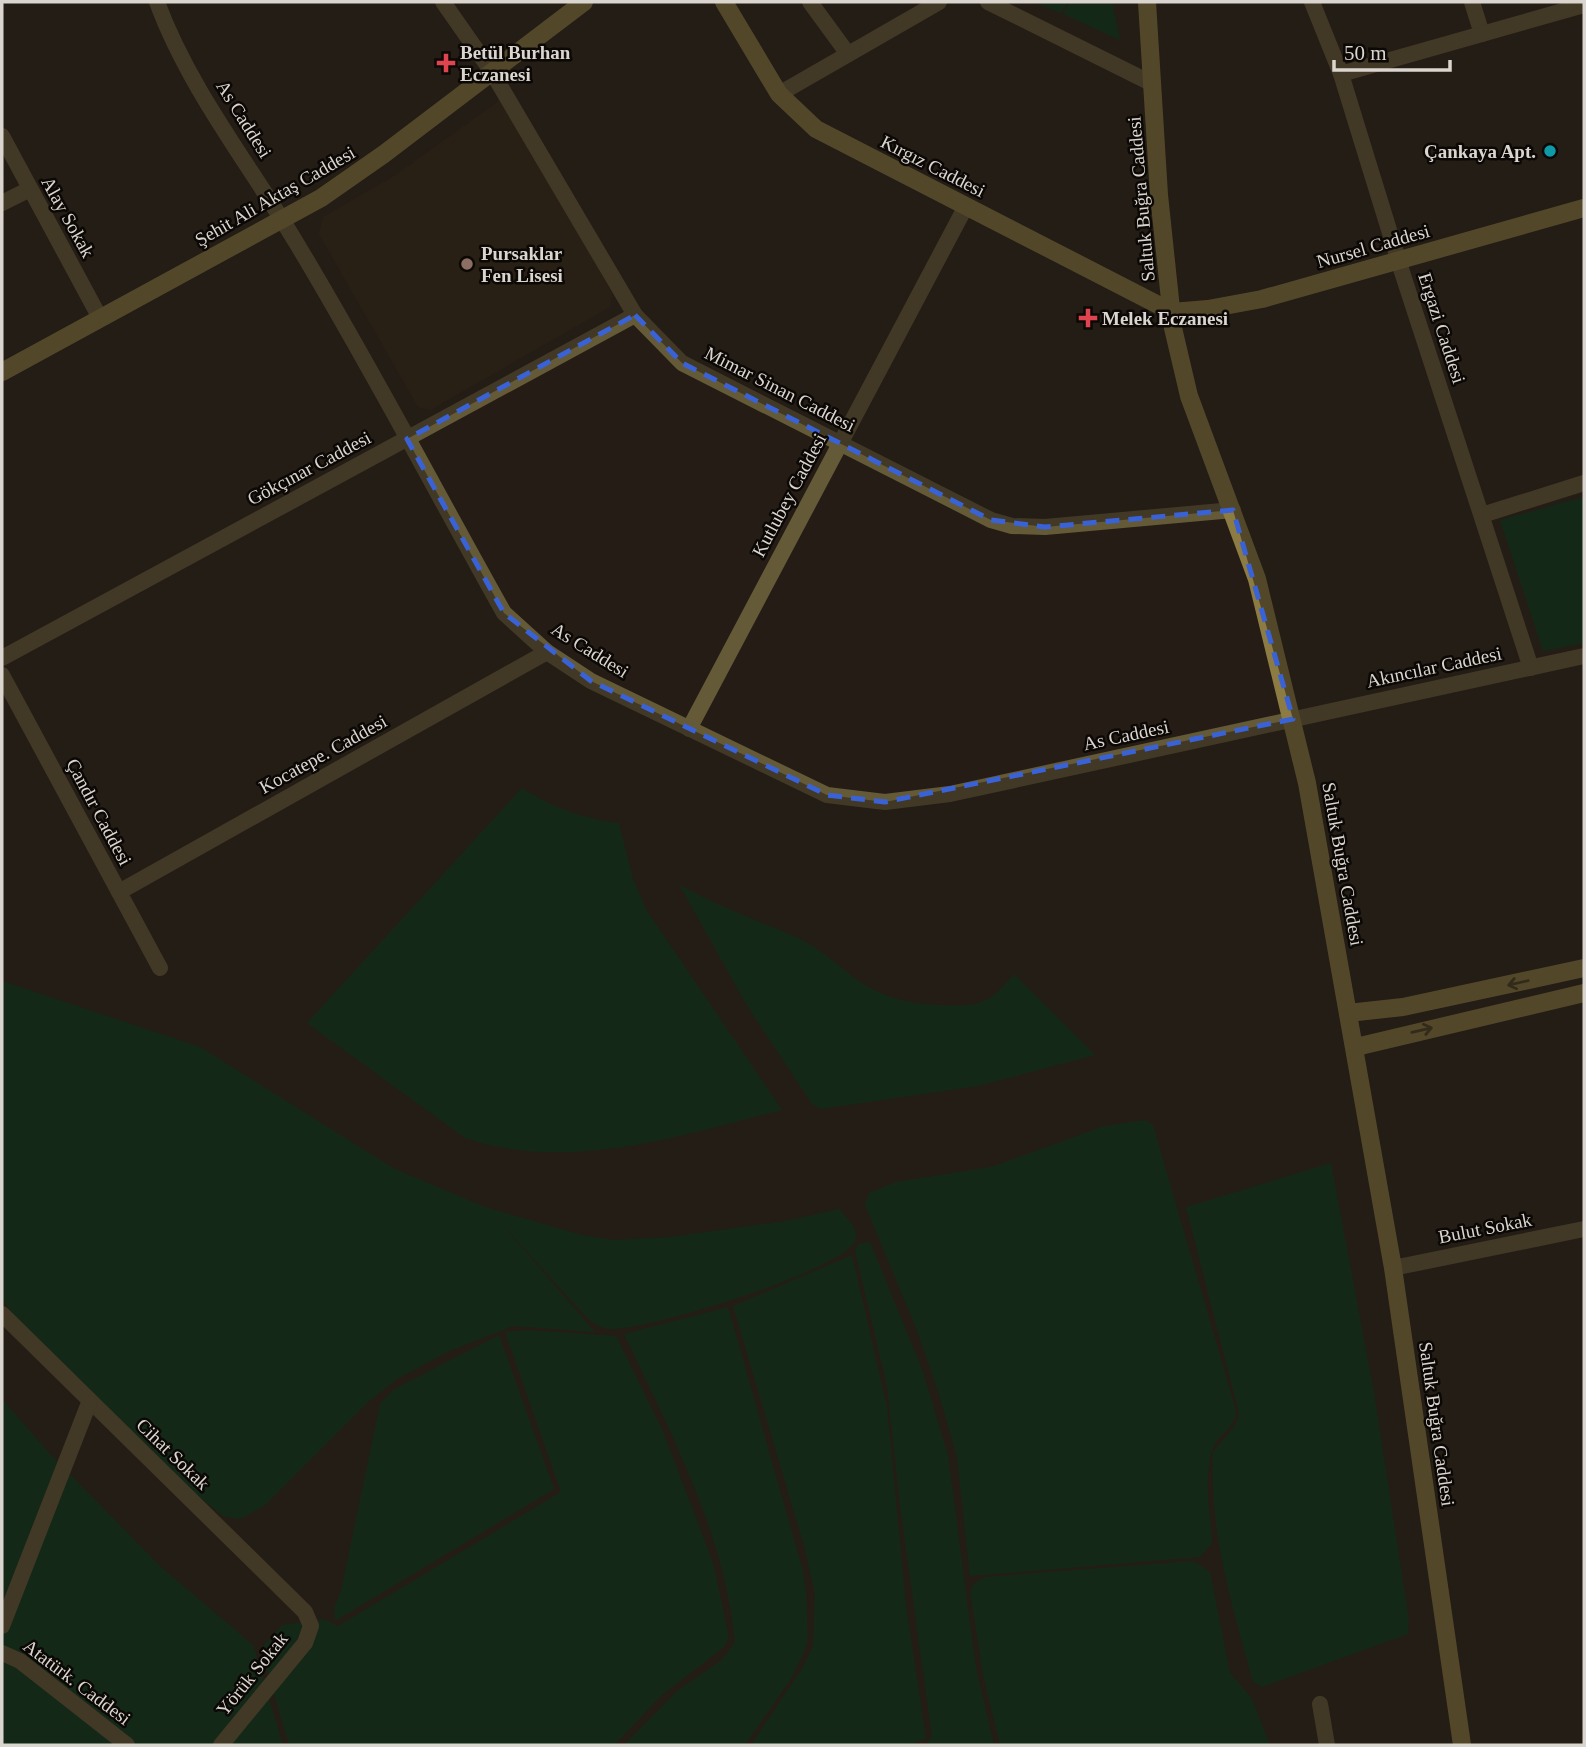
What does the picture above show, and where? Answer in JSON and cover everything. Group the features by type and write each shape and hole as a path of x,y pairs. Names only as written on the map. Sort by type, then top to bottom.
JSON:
{"street":[{"name":"As Caddesi","path":"157,2 205,98 283,220 505,613 547,652 591,681 827,795 885,802 964,791 1293,719"},
{"name":"Mimar Sinan Caddesi","path":"443,2 492,72 635,315 682,363 991,520 1012,526 1045,527 1233,510"},
{"name":"Şehit Ali Aktaş Caddesi","path":"2,372 283,220 354,176 584,2"},
{"name":"Kırgız Caddesi","path":"724,2 779,94 816,129 1171,312"},
{"path":"810,2 848,54"},
{"path":"779,94 939,2"},
{"path":"988,2 1153,84"},
{"name":"Saltuk Buğra Caddesi","path":"1147,2 1159,195 1171,312 1189,396 1257,579 1293,719 1356,1047 1393,1268 1462,1745"},
{"name":"Ergazi Caddesi","path":"1312,2 1342,74 1398,260 1531,668"},
{"path":"1472,2 1482,34"},
{"path":"1342,74 1584,5"},
{"name":"Alay Sokak","path":"2,136 100,318"},
{"path":"2,202 29,190"},
{"name":"Kutlubey Caddesi","path":"689,729 965,206"},
{"name":"Nursel Caddesi","path":"1171,312 1208,310 1262,299 1584,208"},
{"name":"Gökçınar Caddesi","path":"2,658 635,315"},
{"path":"1482,515 1584,483"},
{"name":"Kocatepe. Caddesi","path":"119,892 547,652"},
{"name":"Akıncılar Caddesi","path":"1293,719 1584,656"},
{"name":"Çandır Caddesi","path":"2,676 160,968"},
{"path":"1348,1013 1403,1007 1584,968"},
{"path":"1356,1047 1584,993"},
{"name":"Bulut Sokak","path":"1393,1268 1584,1229"},
{"name":"Cihat Sokak","path":"2,1314 89,1403 305,1612 311,1626"},
{"path":"2,1626 89,1403"},
{"name":"Yörük Sokak","path":"221,1745 305,1643 311,1626"},
{"name":"Atatürk. Caddesi","path":"2,1653 20,1661 127,1745"},
{"path":"1320,1704 1327,1745"}],"highlighted area":[{"path":"635,315 682,363 991,520 1045,527 1233,510 1293,719 885,802 827,795 591,681 504,613 407,439"}],"shaded area":[{"name":"Pursaklar Fen Lisesi","path":"499,101 510,102 551,175 612,294 610,307 430,410 418,407 319,234 323,217 394,176"}],"green space":[{"path":"1034,2 1068,2 1061,13"},
{"path":"1070,2 1112,2 1120,40 1063,14"},
{"path":"1584,497 1584,643 1543,651 1500,520"},
{"path":"522,788 568,811 619,823 633,879 647,911 782,1110 664,1140 624,1147 544,1152 505,1148 465,1138 307,1023"},
{"path":"679,884 807,943 862,983 905,1001 975,1004 998,992 1014,974 1095,1055 978,1086 821,1109 812,1104 746,1004"},
{"path":"2,981 200,1047 393,1168 485,1207 582,1235 614,1240 670,1237 786,1221 839,1209 856,1232 855,1241 842,1253 816,1267 741,1297 661,1321 609,1329 586,1317 492,1213 595,1332 513,1326 447,1352 397,1379 368,1402 264,1506 240,1519 223,1516 93,1412 59,1376 2,1299"},
{"path":"1145,1120 1153,1125 1236,1411 1230,1427 1213,1448 1210,1459 1208,1495 1212,1543 1200,1557 970,1576 957,1457 918,1333 865,1205 869,1193 896,1182 991,1167 1104,1126"},
{"path":"1331,1163 1374,1393 1409,1621 1408,1634 1262,1687 1253,1682 1218,1539 1213,1452 1236,1424 1239,1413 1186,1207"},
{"path":"870,1242 923,1372 948,1456 976,1668 994,1745 926,1745 932,1736 900,1506 887,1386 855,1251 858,1244"},
{"path":"852,1255 887,1407 906,1606 926,1739 908,1745 751,1745 803,1667 813,1646 815,1593 805,1549 733,1306"},
{"path":"728,1307 803,1571 808,1639 792,1677 745,1745 624,1745 677,1691 722,1660 735,1642 729,1601 708,1522 677,1445 624,1334"},
{"path":"527,1330 616,1336 662,1429 713,1563 729,1637 724,1647 662,1695 614,1745 289,1745 261,1649 282,1625 324,1619 338,1626 561,1492 505,1332"},
{"path":"499,1335 554,1489 335,1621 334,1608 341,1591 380,1404 393,1390"},
{"path":"2,1399 50,1454 161,1567 253,1645 283,1745 2,1745"},
{"path":"1193,1561 1210,1572 1230,1673 1251,1697 1270,1745 1000,1745 983,1675 970,1590 976,1582 985,1577"}],"place":[{"name":"Betül Burhan Eczanesi","path":"446,63"},
{"name":"Çankaya Apt.","path":"1550,151"},
{"name":"Pursaklar Fen Lisesi","path":"467,264"},
{"name":"Melek Eczanesi","path":"1088,318"}]}
